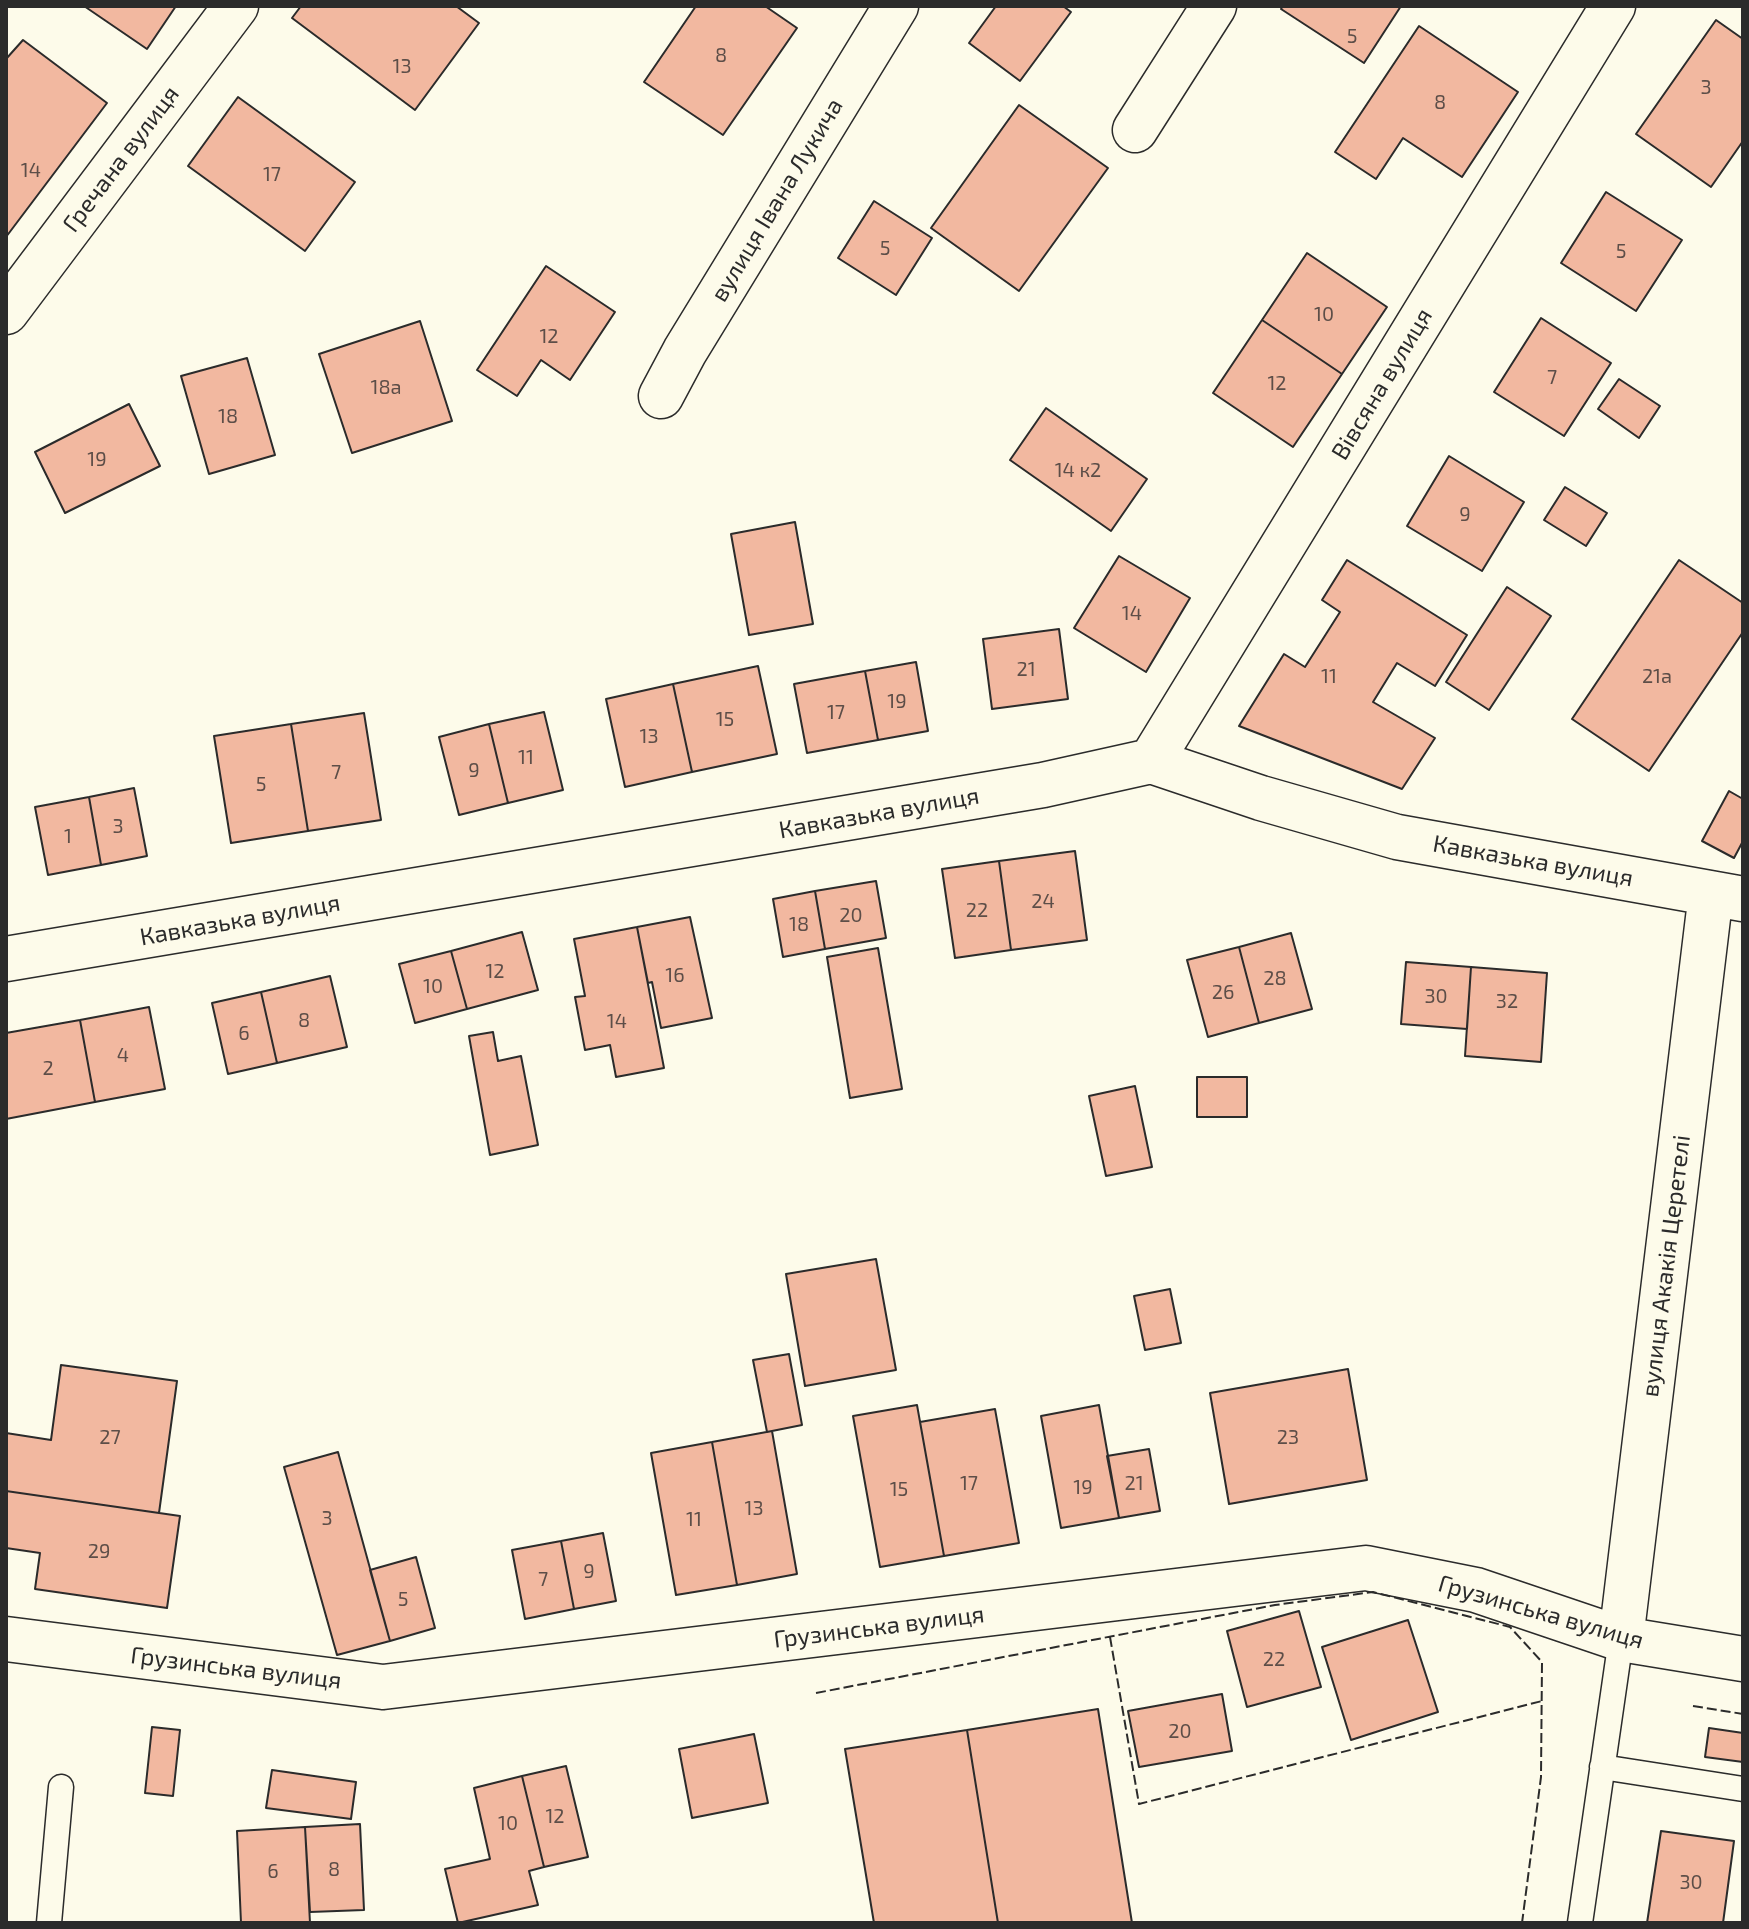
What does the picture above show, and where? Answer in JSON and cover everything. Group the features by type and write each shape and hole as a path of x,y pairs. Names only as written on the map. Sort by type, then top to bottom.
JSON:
{"street":[{"name":"Гречана вулиця","path":"6,312 236,6"},
{"name":"вулиця Івана Лукича","path":"661,396 685,351 896,6"},
{"path":"1135,130 1214,6"},
{"name":"Вівсяна вулиця","path":"1151,761 1613,6"},
{"name":"Кавказька вулиця","path":"6,959 1043,785 1151,761 1261,798 1397,837 1727,896"},
{"name":"вулиця Акакія Церетелі","path":"1621,1639 1727,896"},
{"name":"Грузинська вулиця","path":"6,1639 383,1687 1366,1568 1476,1590 1621,1639 1743,1659"}],"lane":[{"path":"1580,1923 1621,1639"},
{"path":"1602,1767 1743,1789"},
{"path":"49,1923 61,1787"}],"building":[{"path":"84,6 176,6 147,49"},
{"path":"301,6 456,6 479,23 415,110 292,18"},
{"path":"696,6 765,6 797,28 723,135 644,82"},
{"path":"996,6 1063,6 1071,12 1020,81 969,43"},
{"path":"1283,6 1401,6 1364,63 1281,9"},
{"path":"1716,20 1743,39 1743,141 1711,187 1636,134"},
{"path":"1419,26 1518,92 1462,177 1403,138 1376,179 1335,152"},
{"path":"23,40 107,103 6,237 6,59"},
{"path":"238,97 355,182 305,251 188,166"},
{"path":"1019,105 1108,168 1019,291 931,228"},
{"path":"1606,192 1682,240 1636,311 1561,263"},
{"path":"874,201 932,238 896,295 838,258"},
{"path":"1307,253 1387,307 1342,374 1262,320"},
{"path":"546,266 615,312 570,380 541,360 517,396 477,370"},
{"path":"1541,318 1611,363 1564,436 1494,392"},
{"path":"1262,320 1342,374 1293,447 1213,393"},
{"path":"420,321 452,421 352,453 319,354"},
{"path":"247,358 275,455 209,474 181,376"},
{"path":"1619,379 1660,406 1639,438 1598,409"},
{"path":"129,404 160,466 65,513 35,452"},
{"path":"1046,408 1147,479 1111,531 1010,460"},
{"path":"1449,456 1524,502 1482,571 1407,526"},
{"path":"1565,487 1607,513 1586,546 1544,520"},
{"path":"795,522 813,624 749,635 731,534"},
{"path":"1119,556 1190,598 1146,672 1074,628"},
{"path":"1347,560 1467,635 1435,686 1397,663 1373,702 1435,738 1402,789 1239,726 1284,654 1305,667 1340,612 1322,600"},
{"path":"1679,560 1743,603 1743,632 1649,771 1572,719"},
{"path":"1507,587 1551,616 1489,710 1446,682"},
{"path":"1059,629 1068,699 992,709 983,639"},
{"path":"916,662 928,731 878,740 865,671"},
{"path":"758,666 777,754 692,772 673,684"},
{"path":"865,671 878,740 807,753 794,684"},
{"path":"673,684 692,772 625,787 606,699"},
{"path":"544,712 563,790 508,803 489,724"},
{"path":"364,713 381,820 308,831 291,724"},
{"path":"291,724 308,831 231,843 214,736"},
{"path":"489,724 508,803 459,815 439,737"},
{"path":"134,788 147,856 101,865 89,797"},
{"path":"1729,791 1743,799 1743,841 1734,858 1702,841"},
{"path":"89,797 101,865 48,875 35,807"},
{"path":"1075,851 1087,940 1011,950 999,861"},
{"path":"999,861 1011,950 955,958 942,869"},
{"path":"876,881 886,938 825,949 815,891"},
{"path":"815,891 825,949 783,957 773,899"},
{"path":"690,917 712,1018 661,1028 637,927"},
{"path":"637,927 664,1068 616,1077 610,1045 585,1050 575,997 585,996 574,939"},
{"path":"522,932 538,990 467,1009 451,951"},
{"path":"1291,933 1312,1009 1259,1023 1239,947"},
{"path":"1239,947 1259,1023 1208,1037 1187,960"},
{"path":"878,948 902,1089 850,1098 827,957"},
{"path":"451,951 467,1009 415,1023 399,964"},
{"path":"1406,962 1471,967 1467,1029 1401,1024"},
{"path":"1471,967 1547,973 1541,1062 1465,1056"},
{"path":"330,976 347,1047 277,1063 261,992"},
{"path":"261,992 277,1063 228,1074 212,1003"},
{"path":"149,1007 165,1089 95,1102 80,1020"},
{"path":"80,1020 95,1102 6,1119 6,1033"},
{"path":"493,1032 498,1061 521,1056 538,1145 490,1155 469,1036"},
{"path":"1197,1077 1247,1077 1247,1117 1197,1117"},
{"path":"1135,1086 1152,1167 1106,1176 1089,1096"},
{"path":"876,1259 896,1370 805,1386 786,1274"},
{"path":"1170,1289 1181,1343 1145,1350 1134,1296"},
{"path":"789,1354 802,1425 767,1432 753,1360"},
{"path":"61,1365 177,1381 159,1513 6,1491 6,1433 51,1440"},
{"path":"1348,1369 1367,1480 1229,1504 1210,1393"},
{"path":"917,1405 944,1556 880,1567 853,1416"},
{"path":"1099,1405 1119,1518 1061,1528 1041,1416"},
{"path":"995,1409 1019,1543 944,1556 920,1422"},
{"path":"772,1431 797,1574 737,1585 712,1442"},
{"path":"712,1442 737,1585 676,1595 651,1453"},
{"path":"1149,1449 1160,1511 1119,1518 1107,1456"},
{"path":"338,1452 390,1641 337,1655 284,1467"},
{"path":"6,1491 180,1516 167,1608 35,1589 40,1553 6,1548"},
{"path":"603,1533 616,1601 574,1609 561,1541"},
{"path":"561,1541 574,1609 525,1619 512,1550"},
{"path":"416,1557 435,1628 390,1641 370,1570"},
{"path":"1299,1611 1321,1687 1247,1707 1227,1631"},
{"path":"1408,1620 1438,1712 1351,1740 1322,1647"},
{"path":"1222,1694 1232,1751 1139,1767 1128,1711"},
{"path":"1098,1709 1132,1923 998,1923 967,1730"},
{"path":"152,1727 180,1730 173,1796 145,1793"},
{"path":"1709,1728 1743,1733 1743,1762 1705,1757"},
{"path":"967,1730 998,1923 874,1923 845,1749"},
{"path":"754,1734 768,1803 692,1818 679,1749"},
{"path":"566,1766 588,1857 544,1867 522,1776"},
{"path":"272,1770 356,1782 351,1819 266,1808"},
{"path":"522,1776 544,1867 529,1871 538,1905 458,1923 445,1869 490,1859 474,1788"},
{"path":"360,1824 364,1910 310,1912 305,1827"},
{"path":"305,1827 310,1923 241,1923 237,1831"},
{"path":"1661,1831 1734,1841 1723,1923 1647,1923"}],"fence":[{"path":"816,1693 1275,1605 1373,1592 1510,1627 1542,1662 1541,1777 1522,1923"},
{"path":"1110,1637 1139,1804 1542,1701"},
{"path":"1693,1706 1743,1714"}]}
